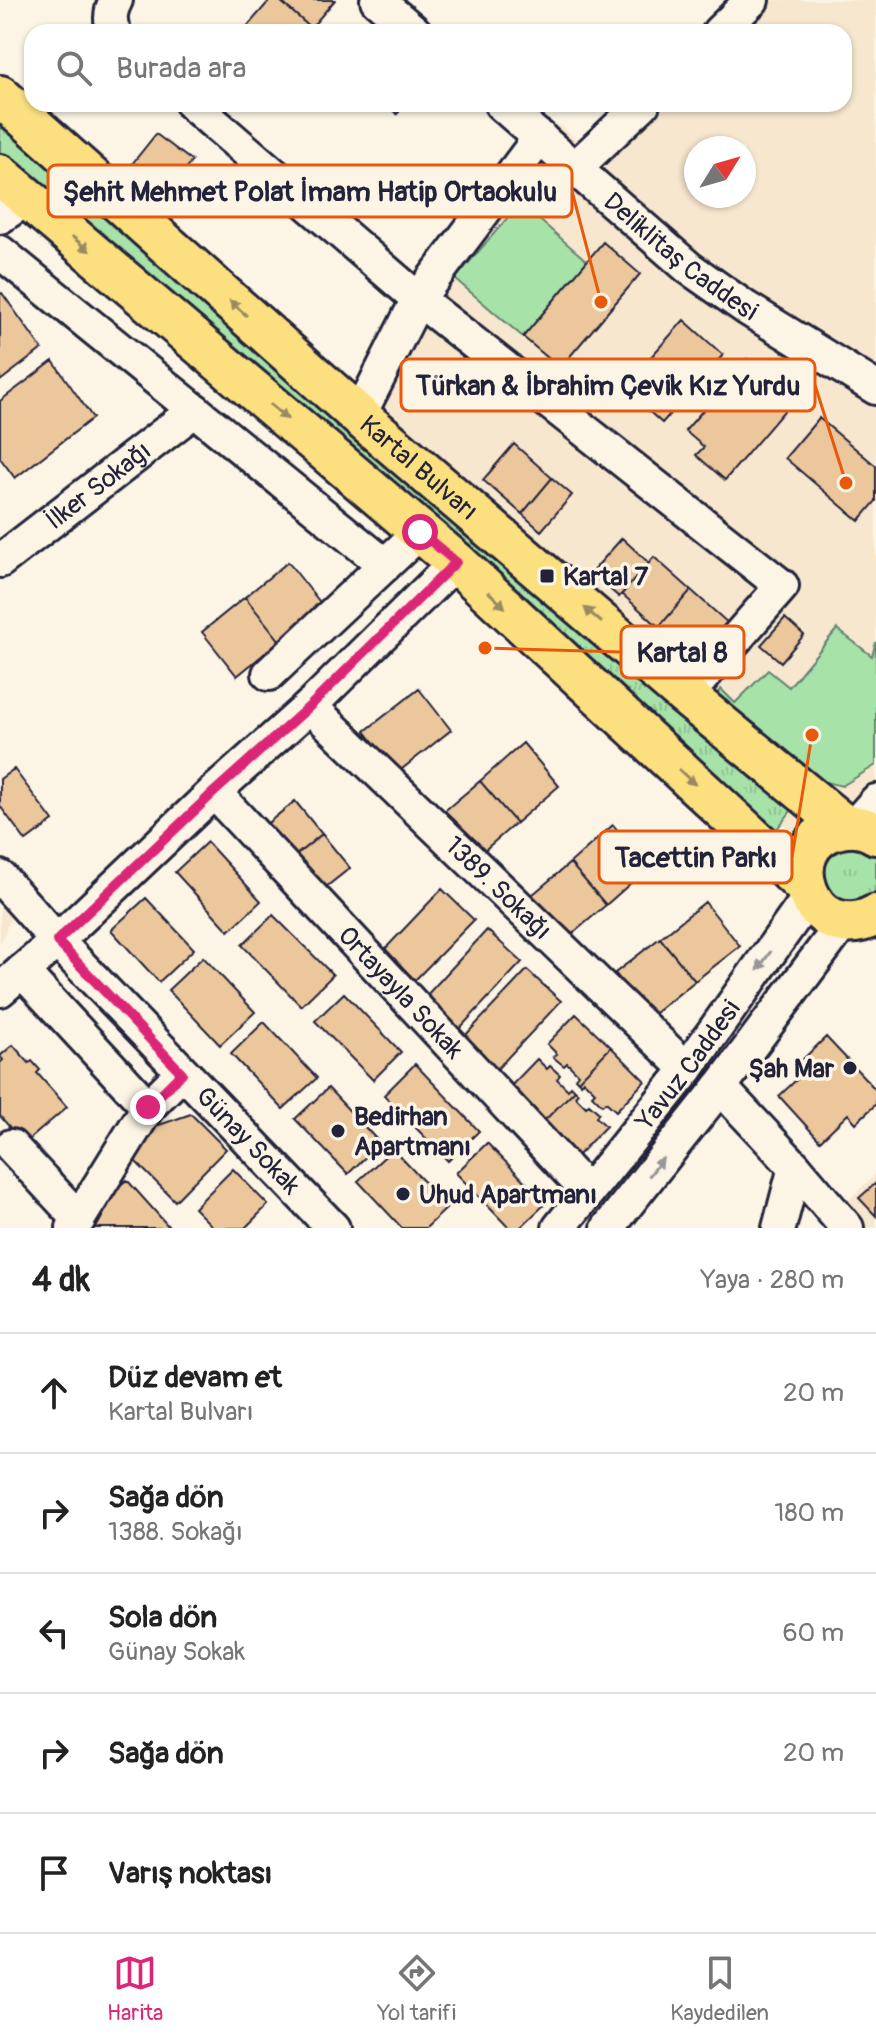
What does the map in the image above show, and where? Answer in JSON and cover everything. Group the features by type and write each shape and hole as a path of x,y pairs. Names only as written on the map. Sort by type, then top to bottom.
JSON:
{"main road":[{"name":"Kartal Bulvarı","path":"0,96 359,416 686,696 863,822"},
{"name":"Kartal Bulvarı","path":"9,197 456,562 807,892 821,912 831,918 863,924"},
{"path":"807,892 804,867 814,844 834,830 863,822"}],"street":[{"path":"112,24 111,10 116,0"},
{"path":"377,0 406,24"},
{"path":"727,24 752,0"},
{"path":"201,112 418,299 782,586 686,696"},
{"name":"Deliklitaş Caddesi","path":"510,112 707,282 876,388"},
{"path":"575,168 634,112"},
{"path":"359,416 418,299 540,137"},
{"path":"0,252 385,565"},
{"name":"İlker Sokağı","path":"0,561 195,410"},
{"path":"269,674 420,532"},
{"path":"148,1107 11,981 310,706 456,562"},
{"name":"1389. Sokağı","path":"310,706 687,1069"},
{"name":"Ortayayla Sokak","path":"214,792 588,1192"},
{"name":"Günay Sokak","path":"0,877 182,1073 333,1228"},
{"name":"Yavuz Caddesi","path":"559,1228 687,1069 807,892"},
{"name":"Yavuz Caddesi","path":"608,1228 720,1087 863,924"},
{"path":"11,1146 76,1223 148,1107 182,1073"},
{"path":"720,1087 847,1228"},
{"path":"779,1228 795,1167"}],"shaded area":[{"path":"741,0 876,0 876,903 332,440 429,271 559,124 590,152 629,112 852,112 852,24 717,24"},
{"path":"0,893 14,909 0,944"},
{"path":"876,1174 876,1228 861,1228 841,1207"}],"green space":[{"path":"0,111 420,497 795,806 776,830 606,692 150,279 0,154"},
{"path":"520,203 587,261 523,337 455,279"},
{"path":"837,629 872,656 876,642 876,765 842,786 809,778 707,705 721,689 735,703 768,670 789,687"},
{"path":"848,841 876,853 876,896 868,903 830,900 824,895 822,857"}],"building":[{"path":"270,0 279,0 306,24 249,24"},
{"path":"279,0 335,0 314,24 306,24"},
{"path":"156,134 192,161 160,202 124,174"},
{"path":"603,242 640,274 560,368 523,337"},
{"path":"0,294 42,349 0,381"},
{"path":"684,320 723,355 662,423 623,388"},
{"path":"747,359 768,378 776,369 801,391 725,480 696,455 704,447 685,431"},
{"path":"53,361 93,418 15,478 0,458 0,401"},
{"path":"819,418 876,466 876,501 859,521 785,458"},
{"path":"514,444 552,478 522,514 483,480"},
{"path":"552,478 572,495 541,531 522,514"},
{"path":"622,538 649,563 619,597 591,573"},
{"path":"654,557 691,590 659,627 622,594"},
{"path":"288,562 323,606 280,641 245,597"},
{"path":"691,590 729,624 697,660 659,627"},
{"path":"245,597 280,641 237,676 202,632"},
{"path":"785,618 804,635 781,662 761,645"},
{"path":"419,689 451,730 397,773 365,731"},
{"path":"523,743 559,786 516,823 480,781"},
{"path":"14,769 53,821 26,841 0,806 0,779"},
{"path":"480,781 516,823 473,860 436,818"},
{"path":"295,801 322,834 290,860 263,827"},
{"path":"613,825 649,867 606,905 570,863"},
{"path":"322,834 350,868 317,894 290,860"},
{"path":"207,842 261,901 229,931 175,872"},
{"path":"570,863 606,905 563,942 526,900"},
{"path":"442,889 474,920 415,980 384,950"},
{"path":"146,898 194,949 159,982 111,930"},
{"path":"705,902 740,946 695,981 660,938"},
{"path":"273,915 333,975 301,1006 242,945"},
{"path":"487,930 522,962 459,1029 425,997"},
{"path":"660,938 695,981 650,1017 615,973"},
{"path":"203,957 255,1012 220,1045 168,990"},
{"path":"527,970 561,1001 496,1070 462,1039"},
{"path":"344,993 401,1052 373,1080 315,1021"},
{"path":"576,1014 611,1047 578,1081 575,1078 578,1074 567,1063 564,1066 553,1057 557,1054 547,1044"},
{"path":"264,1022 317,1078 283,1109 231,1054"},
{"path":"826,1037 876,1090 876,1104 856,1123 848,1114 820,1141 779,1096 807,1070 800,1062"},
{"path":"13,1045 40,1070 37,1073 67,1107 24,1144 0,1116 0,1063 3,1060 0,1056"},
{"path":"611,1047 645,1081 616,1111 606,1102 602,1105 584,1081 581,1084 578,1081"},
{"path":"537,1059 547,1069 550,1066 560,1075 557,1079 568,1090 571,1086 575,1090 542,1123 508,1089"},
{"path":"415,1064 479,1131 448,1161 384,1095"},
{"name":"Bedirhan Apartmanı","path":"328,1088 380,1143 348,1174 295,1119"},
{"path":"575,1090 578,1093 575,1096 586,1107 589,1104 599,1113 596,1117 606,1126 576,1157 542,1123"},
{"path":"191,1114 226,1149 175,1201 134,1160 145,1137 156,1126"},
{"path":"487,1143 546,1203 520,1228 509,1228 456,1173"},
{"name":"Uhud Apartmanı","path":"393,1149 448,1207 426,1228 402,1228 358,1181"},
{"path":"233,1169 268,1205 245,1228 214,1228 194,1208"},
{"path":"127,1180 170,1228 96,1228 119,1186"},
{"path":"876,1183 876,1216 859,1198"}],"place":[{"name":"Şehit Mehmet Polat İmam Hatip Ortaokulu","path":"601,302"},
{"name":"Türkan & İbrahim Çevik Kız Yurdu","path":"846,483"},
{"name":"Kartal 7","path":"547,576"},
{"name":"Kartal 8","path":"485,648"},
{"name":"Tacettin Parkı","path":"812,735"},
{"name":"Şah Mar","path":"850,1068"},
{"name":"Bedirhan Apartmanı","path":"338,1131"},
{"name":"Uhud Apartmanı","path":"403,1194"}],"route":[{"path":"148,1107 182,1073 57,941 310,706 456,562 420,532"}]}
